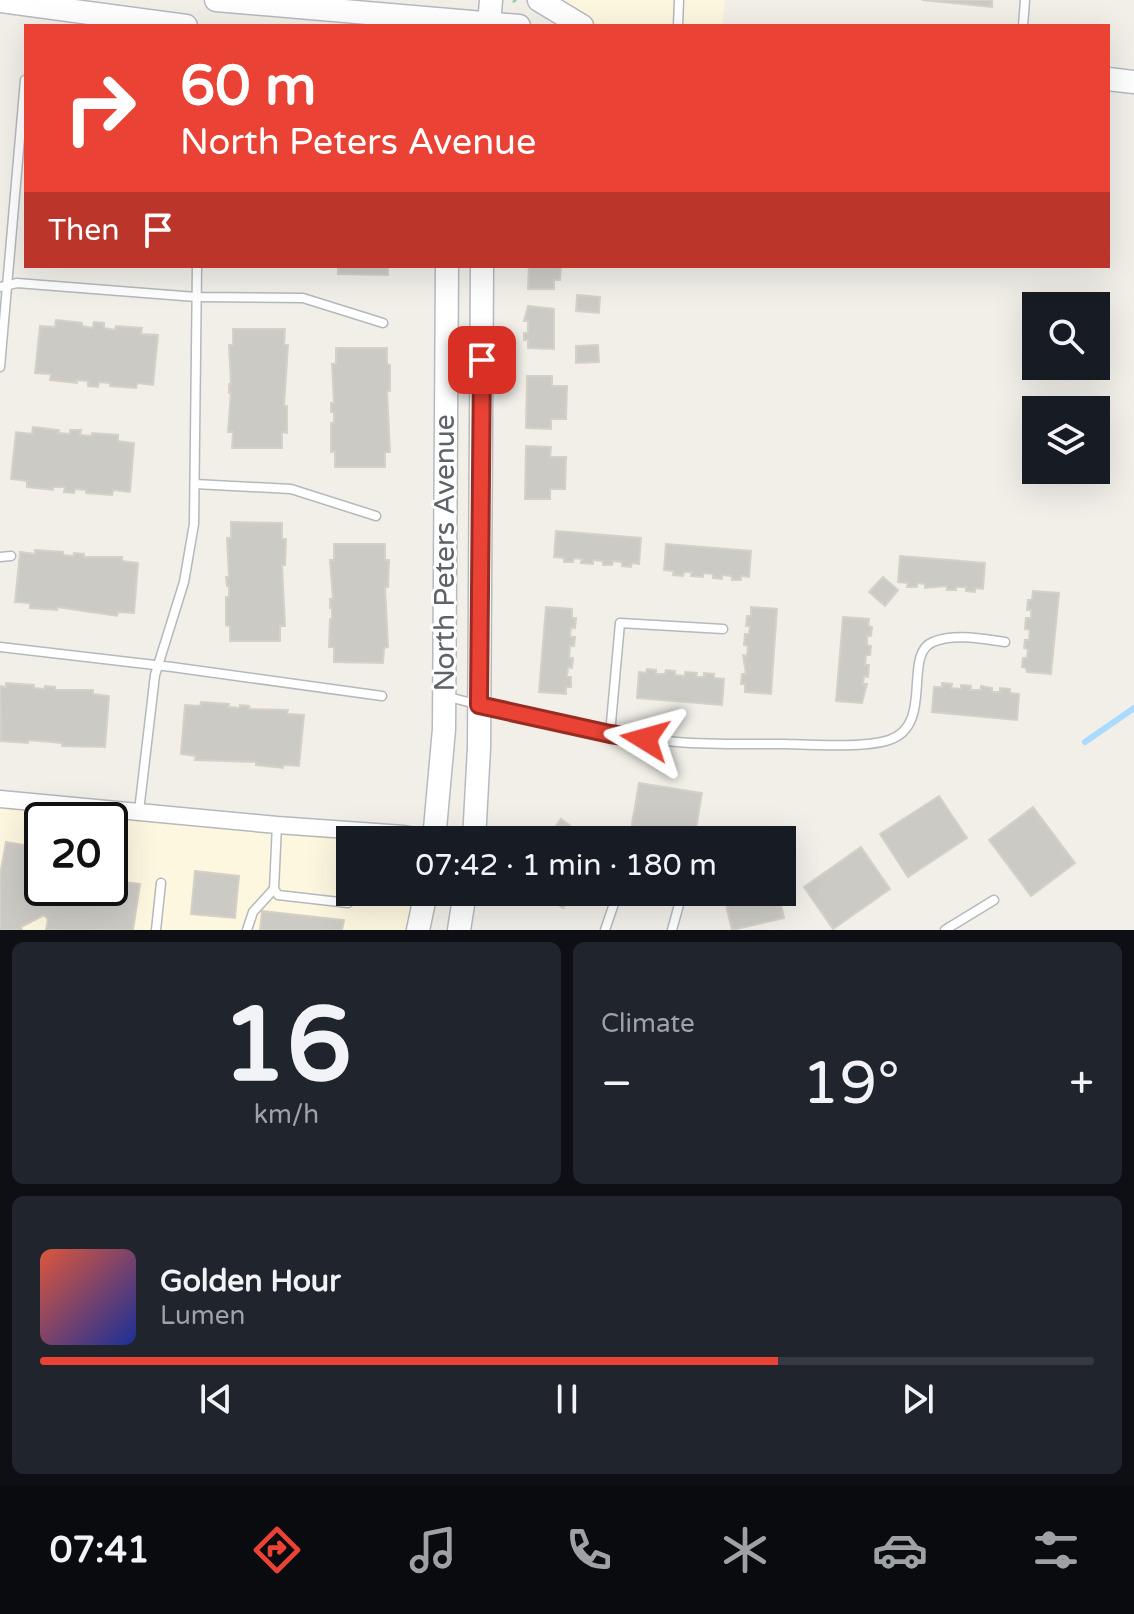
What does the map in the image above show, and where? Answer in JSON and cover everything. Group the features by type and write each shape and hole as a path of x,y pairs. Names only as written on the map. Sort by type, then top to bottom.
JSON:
{"main road":[{"path":"216,0 455,16 485,24"},
{"path":"489,24 491,0"},
{"path":"539,0 579,24"},
{"path":"0,1 171,24"},
{"name":"North Peters Avenue","path":"437,826 444,729 447,268"},
{"name":"North Peters Avenue","path":"475,826 479,705 482,268"},
{"path":"418,930 423,906"},
{"path":"459,930 463,906"}],"street":[{"path":"0,799 336,829"}],"lane":[{"path":"678,24 679,0"},
{"path":"1023,24 1025,0"},
{"path":"0,367 4,286 24,90"},
{"path":"139,812 155,675 177,607 194,524 197,268"},
{"path":"4,286 17,283 196,297 303,298 383,323"},
{"path":"195,484 291,489 376,516"},
{"path":"0,557 11,556"},
{"path":"610,734 620,623 723,629"},
{"path":"444,696 610,734 680,742 819,745 888,741 904,731 911,720 920,658 926,646 931,642 956,638 1005,642"},
{"path":"0,647 382,696"},
{"path":"277,825 274,889 278,895 336,902"},
{"path":"156,930 161,883"},
{"path":"247,930 253,912 274,889"},
{"path":"945,930 994,900"},
{"path":"605,930 613,906"},
{"path":"672,930 679,906"}],"shaded area":[{"path":"539,0 725,0 722,24 579,24"},
{"path":"0,799 32,802 24,802 24,906 128,906 128,811 336,831 336,906 423,906 418,930 0,930"}],"building":[{"path":"922,0 992,0 992,7"},
{"path":"338,268 388,268 388,275 338,274"},
{"path":"529,268 561,268 560,280 554,280 554,289 528,289"},
{"path":"577,295 600,297 599,313 576,311"},
{"path":"528,306 554,309 554,349 528,348 524,333 528,333 528,321 524,321"},
{"path":"56,320 82,323 82,326 93,328 94,322 104,323 104,328 115,330 116,326 142,328 141,334 158,335 153,385 137,383 136,388 99,382 98,387 88,386 88,381 50,380 51,374 35,373 40,326 55,327"},
{"path":"233,329 285,329 284,345 288,345 284,406 287,406 287,433 282,432 282,448 232,448 233,432 228,432 231,393 229,345 233,345"},
{"path":"598,345 599,362 576,363 576,346"},
{"path":"336,348 387,348 387,364 390,365 390,391 387,391 390,452 385,452 385,467 335,467 335,451 331,452 334,412 331,412 331,403 334,403 332,364 336,364"},
{"path":"527,376 552,376 552,386 567,386 566,419 551,419 551,429 526,428"},
{"path":"33,427 59,430 58,433 70,434 70,430 81,430 80,435 118,435 118,441 134,443 130,492 113,490 112,495 75,489 74,493 64,492 65,487 53,487 53,490 27,487 27,481 11,479 16,432 32,434"},
{"path":"526,446 551,447 550,457 566,457 565,489 550,489 550,499 525,499"},
{"path":"231,522 282,523 282,539 286,539 285,565 282,565 285,626 280,626 280,641 230,641 230,626 226,625 229,586 226,577 229,577 227,538 231,538"},
{"path":"556,531 641,538 639,564 622,566 622,562 613,561 612,565 603,565 603,561 593,560 593,564 581,563 582,559 574,558 573,562 564,562 564,558 554,557"},
{"path":"334,544 385,544 385,560 389,560 388,587 385,587 388,647 384,648 383,663 334,662 334,647 329,647 332,619 330,599 333,599 330,560 334,560"},
{"path":"666,544 751,551 749,577 732,580 732,576 722,575 722,579 703,573 703,577 691,576 692,572 684,572 683,576 673,575 674,571 664,570"},
{"path":"35,550 74,556 74,553 84,554 84,557 122,557 122,561 138,563 134,613 118,612 117,616 57,607 57,610 30,608 30,603 15,602 20,552 35,554"},
{"path":"900,556 985,563 983,589 975,588 975,592 966,591 966,587 956,587 956,590 947,590 947,586 925,588 925,584 917,583 917,587 907,587 908,583 898,582"},
{"path":"883,577 898,590 885,606 869,592"},
{"path":"1033,591 1059,593 1051,674 1027,672 1022,667 1023,658 1027,658 1028,649 1024,648 1030,630 1025,629 1026,618 1031,618 1031,610 1027,610 1028,600 1032,600"},
{"path":"546,607 572,609 572,618 576,618 570,637 575,637 574,646 570,646 572,668 568,667 567,677 571,677 571,687 566,687 566,694 539,692"},
{"path":"751,607 777,609 771,694 745,692 745,684 741,684 742,674 746,674 743,655 747,656 748,646 744,645 745,634 749,634 750,626 746,626"},
{"path":"843,617 869,619 868,626 872,627 871,636 867,636 867,645 871,646 870,655 866,655 868,677 864,676 863,684 867,684 862,703 836,701"},
{"path":"647,669 656,670 656,674 665,674 666,670 685,676 685,672 697,673 696,677 704,677 704,673 714,674 714,678 724,679 722,705 637,698 639,672 646,673"},
{"path":"6,683 45,689 45,686 55,687 55,690 93,690 93,694 109,696 105,747 62,746 62,743 28,740 28,743 1,741 0,686 6,687"},
{"path":"942,683 952,684 951,688 971,686 970,690 981,690 981,686 992,688 992,692 1000,692 1000,688 1010,689 1010,693 1019,694 1017,720 932,712 934,687 942,687"},
{"path":"201,702 240,708 240,705 249,706 249,709 288,710 287,714 304,715 299,766 283,765 283,768 256,765 256,762 195,760 196,756 181,754 185,705 200,706"},
{"path":"639,783 702,793 696,826 632,826"},
{"path":"939,796 967,838 908,877 880,834"},
{"path":"1033,807 1075,863 1031,896 989,840"},
{"path":"561,819 571,826 556,826"},
{"path":"6,842 24,845 24,906 128,906 128,882 140,884 133,930 46,930 48,919 44,915 21,927 22,930 0,930 0,875"},
{"path":"861,847 890,889 833,929 804,887"},
{"path":"195,871 239,876 235,918 191,914"},
{"path":"726,906 781,906 784,918 732,930"},
{"path":"262,911 344,920 342,930 260,930"}],"waterway":[{"path":"1085,742 1134,708"}],"route":[{"path":"482,360 479,705 559,724 645,739"}]}
